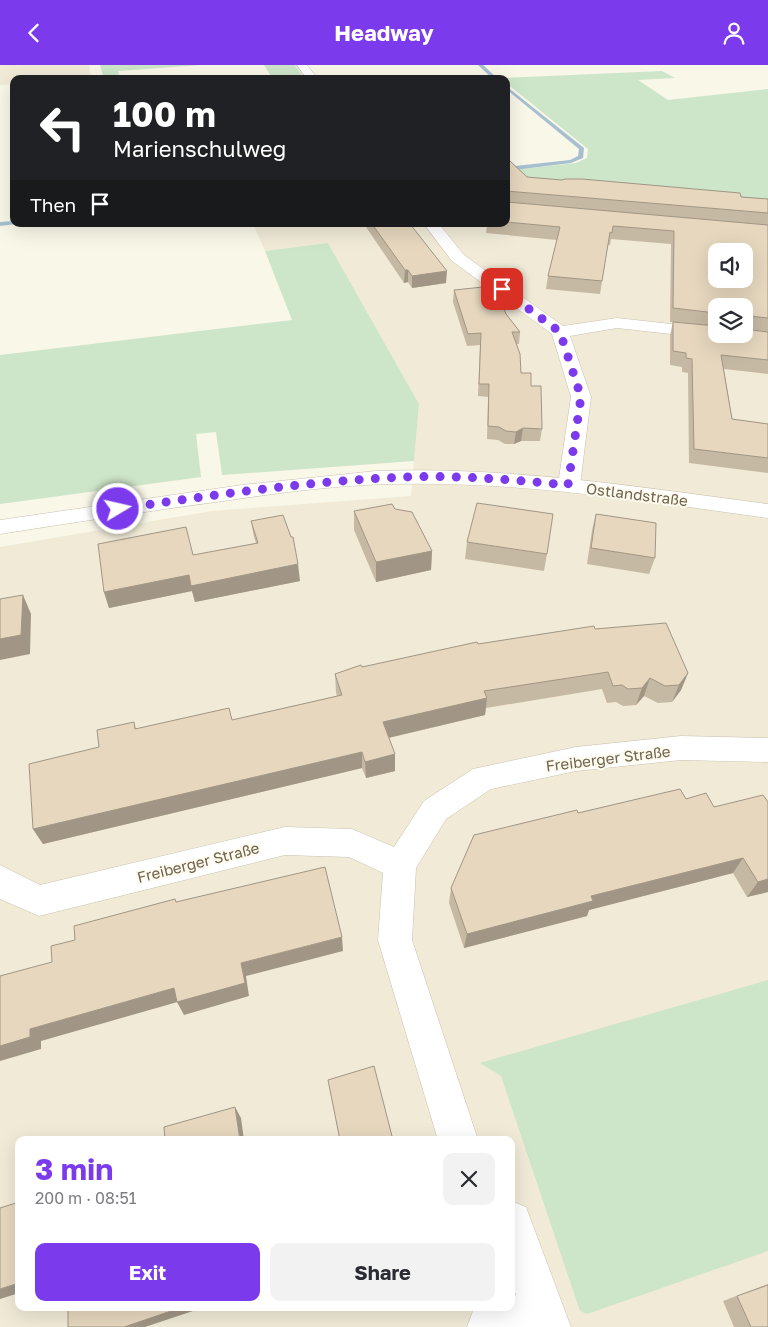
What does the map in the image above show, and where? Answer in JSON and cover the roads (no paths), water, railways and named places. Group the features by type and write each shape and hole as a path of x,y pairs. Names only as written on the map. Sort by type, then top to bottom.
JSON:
{"street":[{"path":"302,65 310,75"},
{"path":"433,227 458,258 560,332 581,397 568,485"},
{"path":"560,332 617,323 708,333"},
{"name":"Ostlandstraße","path":"0,527 216,494 313,483 407,477 488,478 568,485 768,511"},
{"name":"Freiberger Straße","path":"457,1136 395,940 400,865 435,811 484,778 576,759 672,749 768,750"},
{"name":"Freiberger Straße","path":"0,880 1,883 39,901 285,841 352,843 400,865"},
{"path":"489,1327 546,1318 515,1233"}],"waterway":[{"path":"480,65 491,75"},
{"path":"510,90 582,149 581,157 571,161 510,169"},
{"path":"0,224 10,223"}]}
